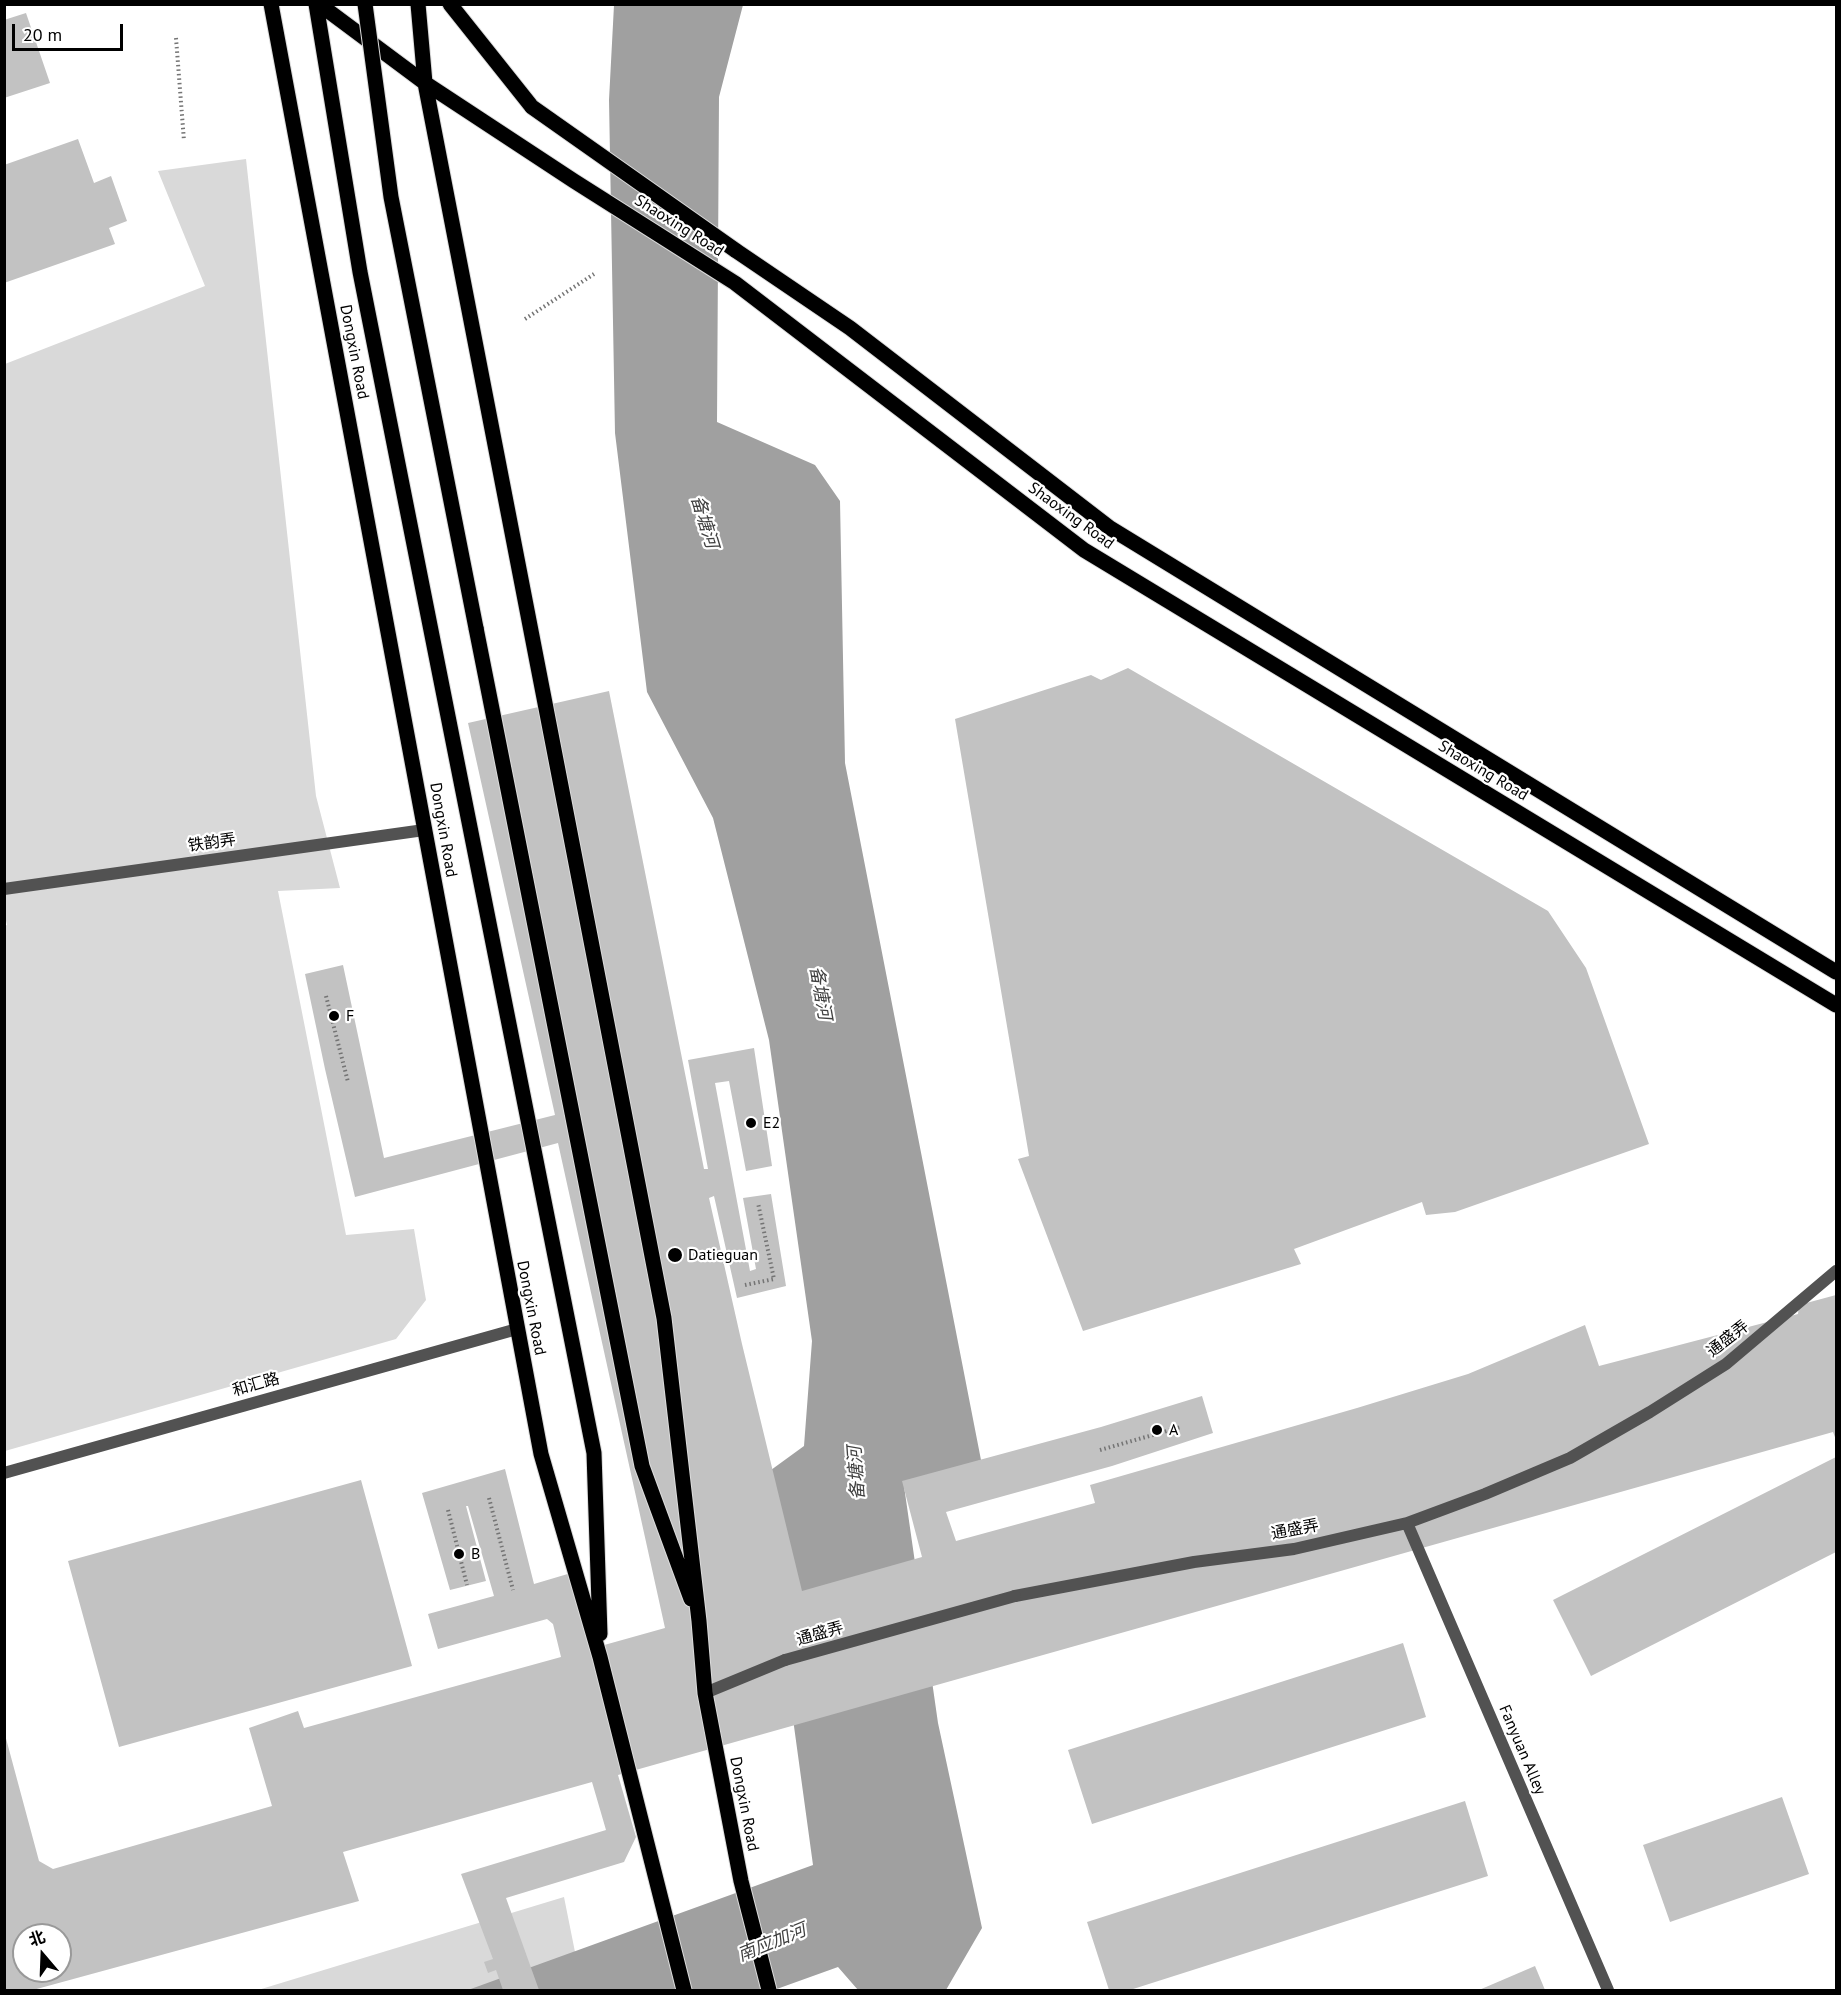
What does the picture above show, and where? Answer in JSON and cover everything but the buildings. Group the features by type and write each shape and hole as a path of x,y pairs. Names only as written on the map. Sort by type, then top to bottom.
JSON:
{"main road":[{"name":"Dongxin Road","path":"271,4 541,1454 600,1657 684,1990"},
{"name":"Dongxin Road","path":"317,4 360,272 594,1453 600,1657"},
{"name":"Shaoxing Road","path":"317,4 425,83 735,283 1084,550 1836,1005"},
{"name":"Dongxin Road","path":"365,4 391,197 642,1466 699,1621"},
{"name":"Dongxin Road","path":"418,4 425,83 664,1318 699,1621 705,1693 741,1881 769,1990"},
{"name":"Shaoxing Road","path":"450,4 532,107 850,328 1110,528 1836,972"}],"street":[{"name":"铁韵弄","path":"4,889 424,830"},
{"name":"通盛弄","path":"705,1693 785,1660 1015,1596 1194,1562 1294,1548 1407,1523 1485,1494 1570,1458 1650,1412 1726,1364 1836,1271"},
{"name":"和汇路","path":"4,1473 517,1329"},
{"name":"Fanyuan Alley","path":"1407,1523 1608,1990"}],"path":[{"path":"176,38 184,141"},
{"path":"525,318 594,274"},
{"path":"326,996 348,1082"},
{"path":"745,1285 774,1279 758,1203"},
{"path":"1100,1450 1181,1427"},
{"path":"489,1498 513,1590"},
{"path":"448,1510 468,1586"}],"shaded area":[{"path":"246,159 316,796 340,888 278,891 346,1235 414,1229 426,1300 396,1339 5,1451 4,926 7,925 4,912 5,364 205,286 158,171"},
{"path":"564,1897 575,1952 472,1990 258,1990"}],"water":[{"path":"614,5 743,5 719,97 717,422 815,465 840,501 845,763 981,1460 904,1486 938,1723 982,1928 946,1990 858,1990 838,1967 774,1990 468,1990 813,1865 760,1478 804,1446 812,1341 769,1040 713,818 647,692 615,433 609,100"}],"place":[{"name":"F","path":"334,1016"},
{"name":"E2","path":"751,1123"},
{"name":"Datieguan","path":"675,1255"},
{"name":"A","path":"1157,1430"},
{"name":"B","path":"459,1554"}],"water label":[{"name":"备塘河","path":"704,522"},
{"name":"备塘河","path":"820,993"},
{"name":"备塘河","path":"857,1473"},
{"name":"南应加河","path":"772,1943"}]}
